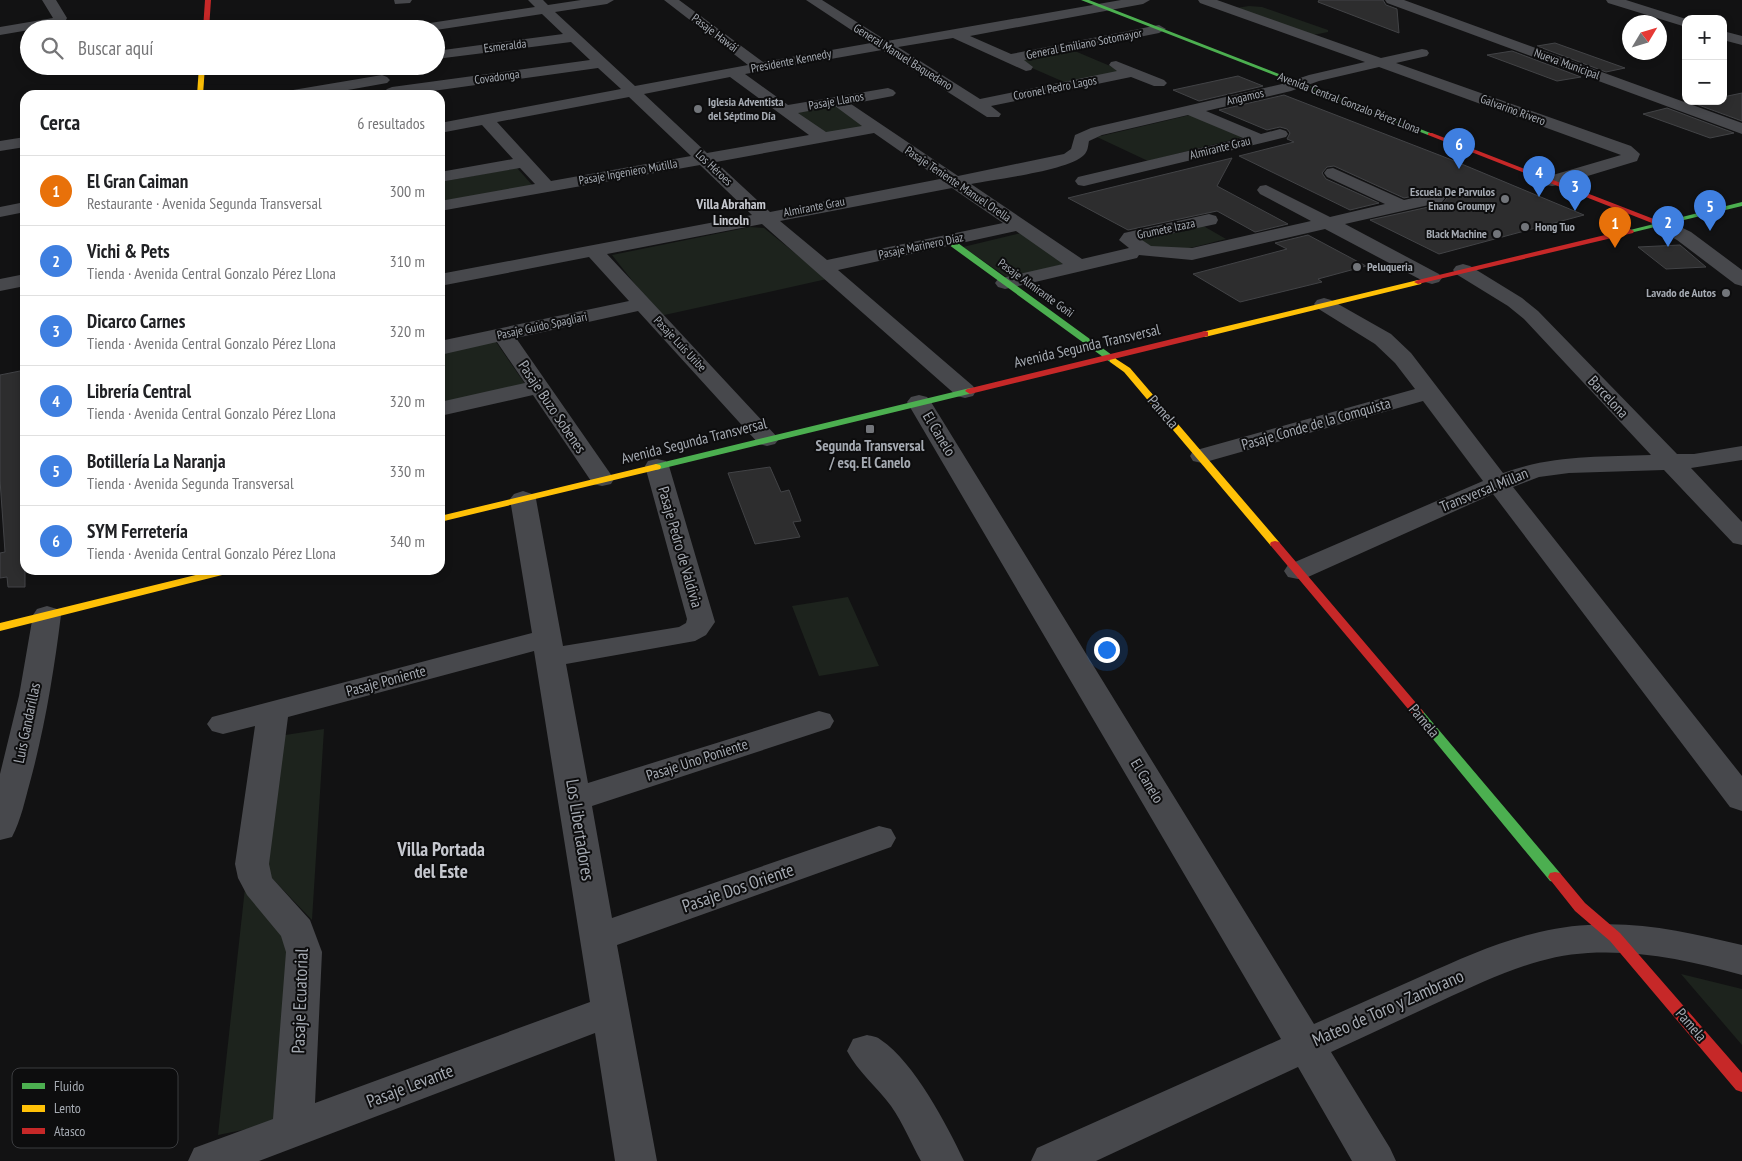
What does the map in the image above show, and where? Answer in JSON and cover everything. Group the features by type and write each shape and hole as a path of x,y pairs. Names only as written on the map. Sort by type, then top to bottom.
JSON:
{"street":[{"path":"49,0 60,19 59,20"},
{"path":"207,20 208,0"},
{"path":"400,0 405,0"},
{"path":"445,24 540,5 607,0"},
{"name":"Pasaje Hawái","path":"671,0 760,67"},
{"name":"General Manuel Baquedano","path":"813,0 993,114"},
{"name":"Avenida Central Gonzalo Pérez Llona","path":"1084,0 1660,223 1684,236 1742,280"},
{"name":"Presidente Kennedy","path":"445,127 632,91 735,74 760,67 1143,0"},
{"name":"Galvarino Rivero","path":"1205,0 1632,154 1631,157 1552,181"},
{"name":"Nueva Municipal","path":"1392,0 1742,129"},
{"path":"1614,0 1682,22"},
{"name":"Galvarino Rivero","path":"1227,8 1247,4 1259,5"},
{"name":"Los Héroes","path":"540,5 765,216 965,391"},
{"path":"0,31 20,28"},
{"name":"General Emiliano Sotomayor","path":"1009,59 1159,29"},
{"path":"1311,38 1334,32"},
{"path":"955,34 1067,85"},
{"name":"Esmeralda","path":"445,54 574,37"},
{"path":"1074,46 1159,83"},
{"name":"Angamos","path":"1092,157 1080,141 1090,133 1422,53"},
{"name":"Covadonga","path":"406,90 602,63"},
{"name":"Coronel Pedro Lagos","path":"977,104 1133,72"},
{"path":"735,74 822,137"},
{"path":"200,90 201,75"},
{"path":"323,90 382,80"},
{"name":"Pasaje Llanos","path":"785,110 888,93"},
{"name":"Pasaje Teniente Manuel Orella","path":"837,101 1079,266"},
{"name":"Almirante Grau","path":"1190,110 1259,139"},
{"path":"486,119 547,187"},
{"name":"Pasaje Ingeniero Mutilla","path":"445,205 876,128"},
{"name":"Almirante Grau","path":"1084,181 1280,134"},
{"path":"0,146 20,143"},
{"path":"1092,157 1123,172"},
{"name":"Almirante Grau","path":"445,279 765,216 1092,157"},
{"path":"445,176 524,162"},
{"path":"1333,173 1403,206"},
{"path":"1266,190 1432,278"},
{"name":"Grumete Izaza","path":"1209,220 1134,236 1129,240 1146,251 1179,254 1203,252 1436,198"},
{"name":"Avenida Segunda Transversal","path":"445,518 1742,204"},
{"path":"0,212 20,208"},
{"name":"Grumete Izaza","path":"1188,208 1248,242"},
{"name":"Pasaje Marinero Díaz","path":"823,267 1019,225"},
{"name":"Pasaje Almirante Goñi","path":"948,240 1108,357"},
{"name":"Pasaje Luis Uribe","path":"593,250 767,439"},
{"path":"1006,283 1130,254"},
{"name":"Barcelona","path":"1463,270 1515,302 1531,315 1742,537"},
{"path":"0,285 20,281"},
{"name":"Pasaje Guido Spagliari","path":"445,347 643,304"},
{"path":"1324,304 1390,345 1403,358 1497,483 1742,799"},
{"name":"Pasaje Buzo Sobenes","path":"503,335 602,479"},
{"name":"Pamela","path":"1108,357 1127,370 1202,456 1580,907 1615,937 1742,1085"},
{"path":"445,408 538,387"},
{"name":"Pasaje Conde de la Comquista","path":"1202,456 1429,392"},
{"name":"El Canelo","path":"919,402 1375,1161"},
{"name":"Transversal Millan","path":"1298,571 1497,483 1535,470 1551,467 1670,462 1716,458 1742,453"},
{"name":"Pasaje Pedro de Valdivia","path":"549,647 685,635 696,629 700,624 700,618 657,466"},
{"name":"Los Libertadores","path":"522,499 636,1161"},
{"path":"157,588 158,575"},
{"path":"0,626 210,575"},
{"name":"Luis Gandarillas","path":"0,828 9,772 30,719 47,615"},
{"name":"Pasaje Poniente","path":"224,724 549,647"},
{"name":"Pasaje Ecuatorial","path":"273,711 252,864 259,886 297,930 304,952 293,1130"},
{"name":"Pasaje Uno Poniente","path":"575,799 819,721"},
{"name":"Pasaje Dos Oriente","path":"598,937 879,838"},
{"name":"Mateo de Toro y Zambrano","path":"1052,1161 1519,950 1575,938 1615,937 1682,945 1742,960"},
{"name":"Pasaje Levante","path":"209,1161 610,1011"},
{"path":"867,1051 886,1070 906,1095 943,1161"}],"shaded area":[{"path":"1262,7 1328,30 1328,32 1313,35 1236,8"},
{"path":"1070,49 1122,71 1064,82 1014,60"},
{"path":"835,105 867,127 825,136 793,112"},
{"path":"1190,115 1243,137 1148,161 1097,137"},
{"path":"517,168 534,187 445,204 445,181"},
{"path":"1200,224 1226,239 1190,248 1168,250 1156,249 1133,239"},
{"path":"750,227 764,228 827,279 660,316 612,255"},
{"path":"1021,233 1068,263 1008,278 963,247"},
{"path":"494,339 525,384 445,402 445,350"},
{"path":"848,597 879,666 819,676 792,606"},
{"path":"324,729 312,920 266,872 279,736"},
{"path":"245,888 291,937 277,1123 218,1135"},
{"path":"1681,974 1742,989 1742,1045"}],"building":[{"path":"1319,0 1383,0 1386,5 1397,9 1399,33 1318,2"},
{"path":"1555,43 1625,68 1606,72 1537,46"},
{"path":"1512,51 1581,77 1557,81 1487,55"},
{"path":"1238,76 1263,86 1199,101 1173,90"},
{"path":"1742,93 1742,121 1698,105 1727,105 1727,96"},
{"path":"1284,95 1452,160 1584,215 1439,254 1370,220 1442,204 1447,198 1442,192 1436,191 1404,198 1334,166 1327,167 1322,173 1326,179 1379,203 1350,210 1239,156 1294,142 1287,139 1290,133 1287,129 1280,127 1267,130 1219,110"},
{"path":"1667,108 1734,133 1710,138 1643,114"},
{"path":"1232,158 1217,186 1288,224 1255,232 1217,211 1128,230 1068,198"},
{"path":"1308,235 1366,266 1318,279 1322,282 1240,302 1193,274 1287,249 1275,243"},
{"path":"1680,245 1706,267 1666,269 1638,247"},
{"path":"20,371 20,575 25,575 25,587 8,587 7,577 0,578 0,553 5,552 0,480 0,375"},
{"path":"770,467 781,492 789,490 801,521 793,522 800,537 755,544 728,473"}],"traffic: fast":[{"path":"1084,0 1430,134"},
{"path":"1630,231 1742,204"},
{"path":"948,240 1113,360"},
{"path":"656,467 970,391"},
{"path":"1418,713 1555,877"}],"traffic: slow":[{"path":"200,90 201,75"},
{"path":"1205,334 1418,282"},
{"path":"1113,360 1127,370 1275,544"},
{"path":"445,518 656,467"},
{"path":"0,627 210,575"}],"traffic: jam":[{"path":"207,20 208,0"},
{"path":"1430,134 1660,223"},
{"path":"1418,282 1630,231"},
{"path":"970,391 1205,334"},
{"path":"1275,544 1418,713"},
{"path":"1555,877 1580,907 1615,937 1742,1085"}],"place":[{"name":"Iglesia Adventista del Séptimo Día","path":"698,109"},
{"name":"SYM Ferretería","path":"1459,169"},
{"name":"Librería Central","path":"1539,197"},
{"name":"Escuela De Parvulos Enano Groumpy","path":"1505,199"},
{"name":"Dicarco Carnes","path":"1575,211"},
{"name":"Hong Tuo","path":"1525,227"},
{"name":"Botillería La Naranja","path":"1710,231"},
{"name":"Black Machine","path":"1497,234"},
{"name":"Vichi & Pets","path":"1668,247"},
{"name":"El Gran Caiman","path":"1615,248"},
{"name":"Peluqueria","path":"1357,267"},
{"name":"Lavado de Autos","path":"1726,293"},
{"name":"Segunda Transversal / esq. El Canelo","path":"870,429"}],"district":[{"name":"Villa Abraham Lincoln","path":"731,212"},
{"name":"Villa Portada del Este","path":"441,860"}]}
